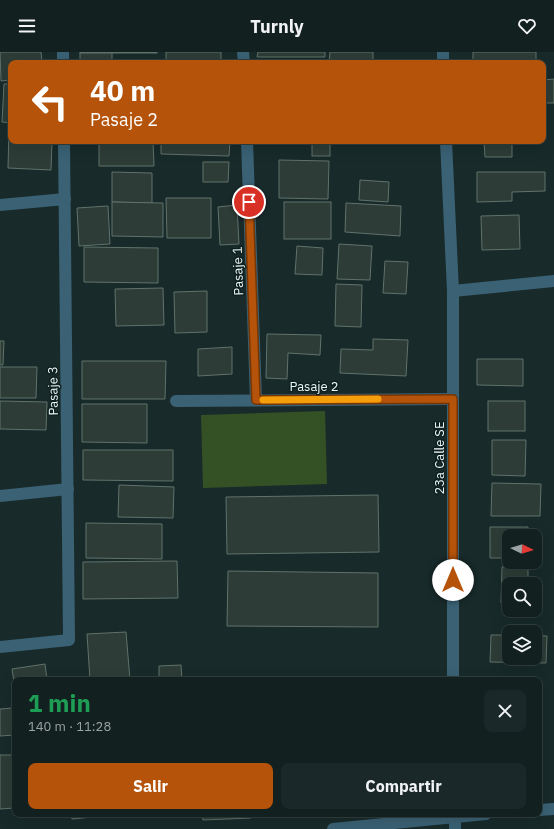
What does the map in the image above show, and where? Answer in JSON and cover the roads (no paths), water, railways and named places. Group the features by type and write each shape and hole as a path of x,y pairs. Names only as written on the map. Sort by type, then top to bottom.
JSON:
{"street":[{"name":"Pasaje 3","path":"0,647 69,640 64,144"},
{"name":"Pasaje 1","path":"247,144 256,400"},
{"name":"23a Calle SE","path":"446,144 452,291 453,677"},
{"path":"0,205 65,199"},
{"path":"452,291 554,281"},
{"name":"Pasaje 2","path":"176,401 453,399"},
{"path":"0,496 68,489"},
{"path":"542,810 554,809"},
{"path":"333,829 438,817"},
{"path":"455,817 455,829"}]}
